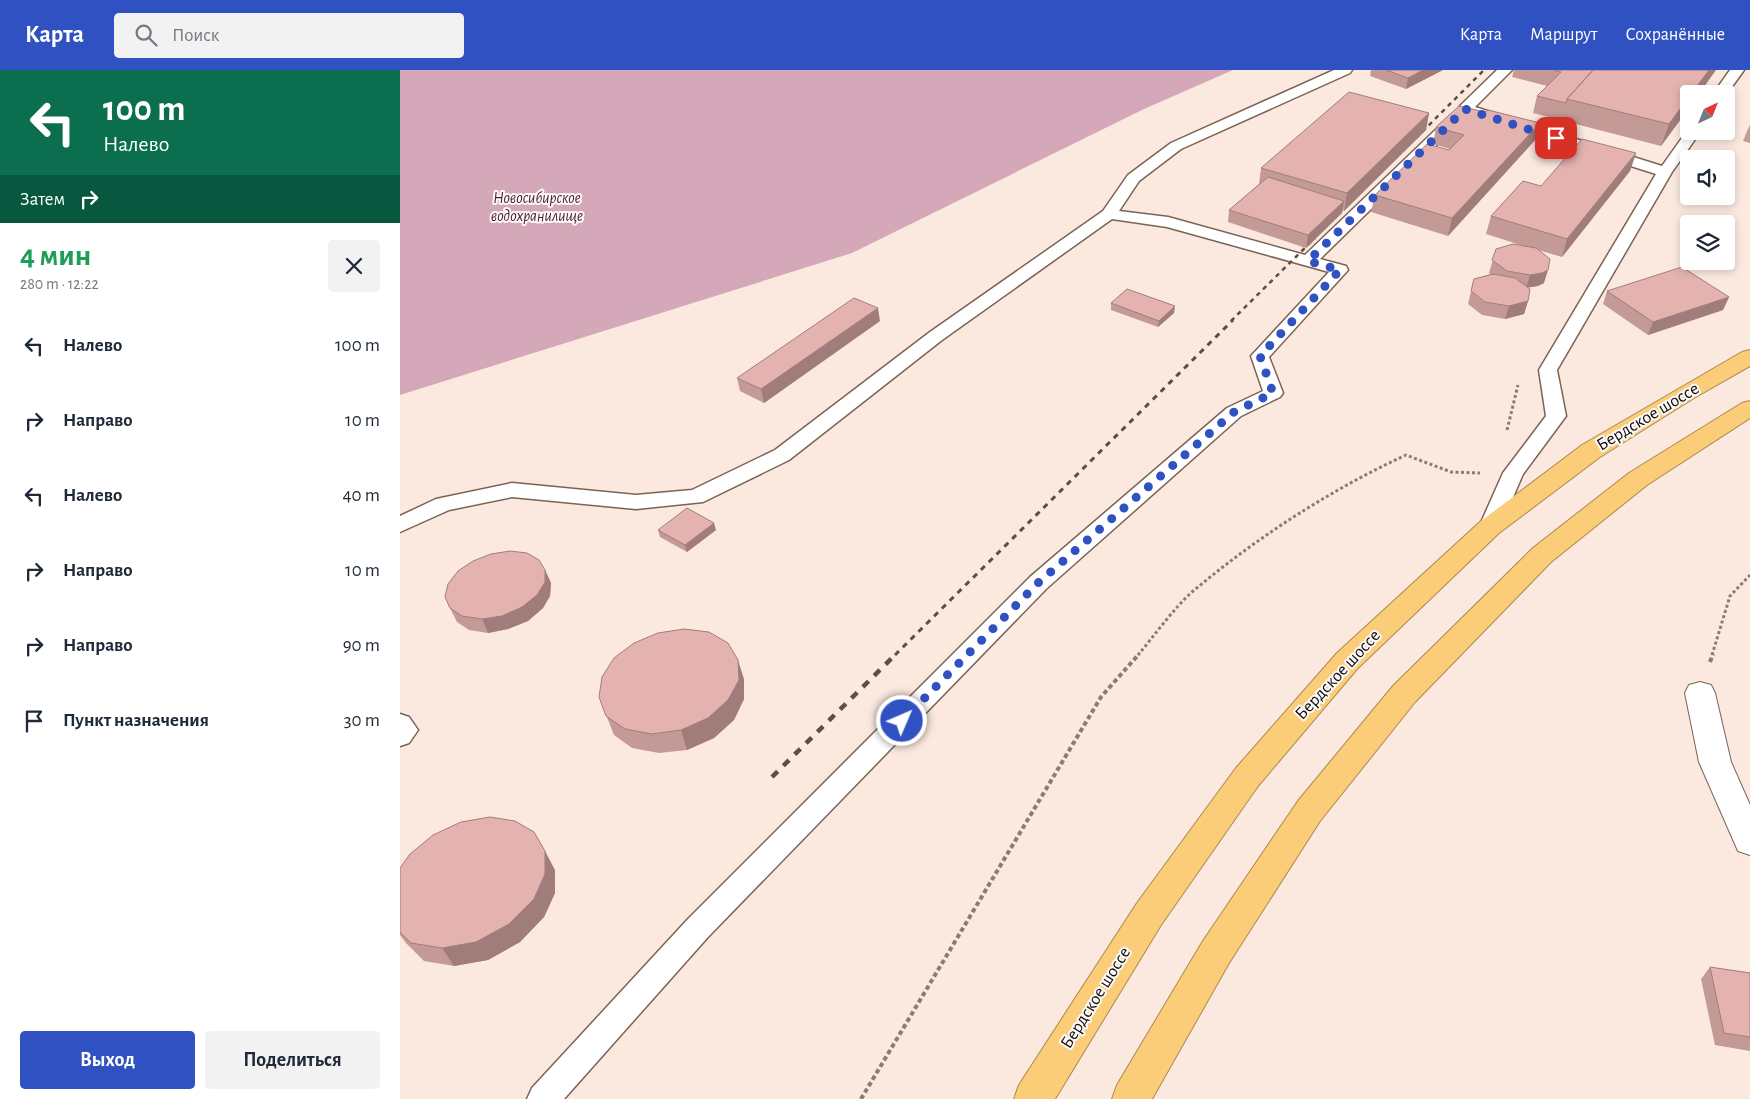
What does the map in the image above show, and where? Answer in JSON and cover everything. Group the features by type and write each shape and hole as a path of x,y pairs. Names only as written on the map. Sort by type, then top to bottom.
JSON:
{"highway":[{"name":"Бердское шоссе","path":"1033,1099 1149,914 1247,777 1347,661 1490,527 1591,452 1686,393 1750,357"},
{"path":"1131,1099 1216,952 1309,812 1404,694 1542,555 1638,479 1750,408"}],"street":[{"path":"1700,693 1715,762 1750,840"}],"lane":[{"path":"400,525 443,504 512,490 636,502 696,497 782,455 936,336 1109,214 1133,178 1176,146 1345,70"},
{"path":"1308,261 1505,70"},
{"path":"1727,85 1738,70"},
{"path":"1465,109 1665,172"},
{"path":"1490,527 1513,473 1556,416 1548,370 1665,172 1688,140"},
{"path":"543,1099 698,928 1038,583 1234,412 1273,393 1260,356 1340,270 1168,222 1109,214"},
{"path":"400,724 405,730 400,736"}],"path":[{"path":"1505,436 1519,382"},
{"path":"861,1099 1100,697 1191,593 1273,531 1369,472 1406,455 1451,472 1513,473"},
{"path":"1700,693 1730,596 1750,575"}],"water":[{"name":"Новосибирское водохранилище","path":"400,70 1233,70 1144,109 852,253 400,395"}],"building":[{"path":"1386,70 1423,70 1408,78"},
{"path":"1554,70 1593,70 1567,99 1566,103 1537,96 1561,72"},
{"path":"1593,70 1709,70 1698,85 1680,85 1680,109 1669,124 1567,99"},
{"path":"1349,92 1429,113 1347,193 1261,168"},
{"path":"1459,106 1485,112 1488,110 1540,123 1452,218 1375,195 1427,144 1449,150 1464,135 1436,127"},
{"path":"1582,139 1636,153 1567,239 1491,216 1523,181 1541,186"},
{"path":"1268,177 1344,201 1308,235 1229,210"},
{"path":"1513,244 1536,248 1550,259 1548,270 1530,275 1507,271 1492,260 1496,249"},
{"path":"1680,268 1680,270 1687,270 1729,297 1653,322 1607,291"},
{"path":"1493,274 1515,278 1530,289 1528,301 1509,306 1485,302 1471,291 1474,279"},
{"path":"1127,289 1175,306 1159,321 1111,303"},
{"path":"854,298 878,308 761,389 737,378"},
{"path":"687,508 714,523 685,545 658,530"},
{"path":"510,551 527,553 539,560 545,570 545,582 537,595 522,607 502,616 482,619 462,616 450,608 445,597 448,584 458,571 473,561 491,554"},
{"path":"684,629 709,632 728,643 738,660 739,680 728,700 708,718 681,730 652,734 625,729 606,716 599,697 602,677 614,658 634,643 658,633"},
{"path":"490,817 515,821 534,832 545,851 545,874 534,899 509,924 476,942 442,948 411,943 400,932 400,868 410,854 433,835 461,822"},
{"path":"1710,967 1750,973 1750,1037 1724,1033"}],"railway":[{"path":"1416,138 1484,70"},
{"path":"1231,321 1315,238"},
{"path":"895,655 1233,320"},
{"path":"772,777 896,654"}],"route":[{"path":"902,721 1038,583 1234,412 1273,393 1260,356 1340,270 1308,261 1465,109 1556,138"}]}
